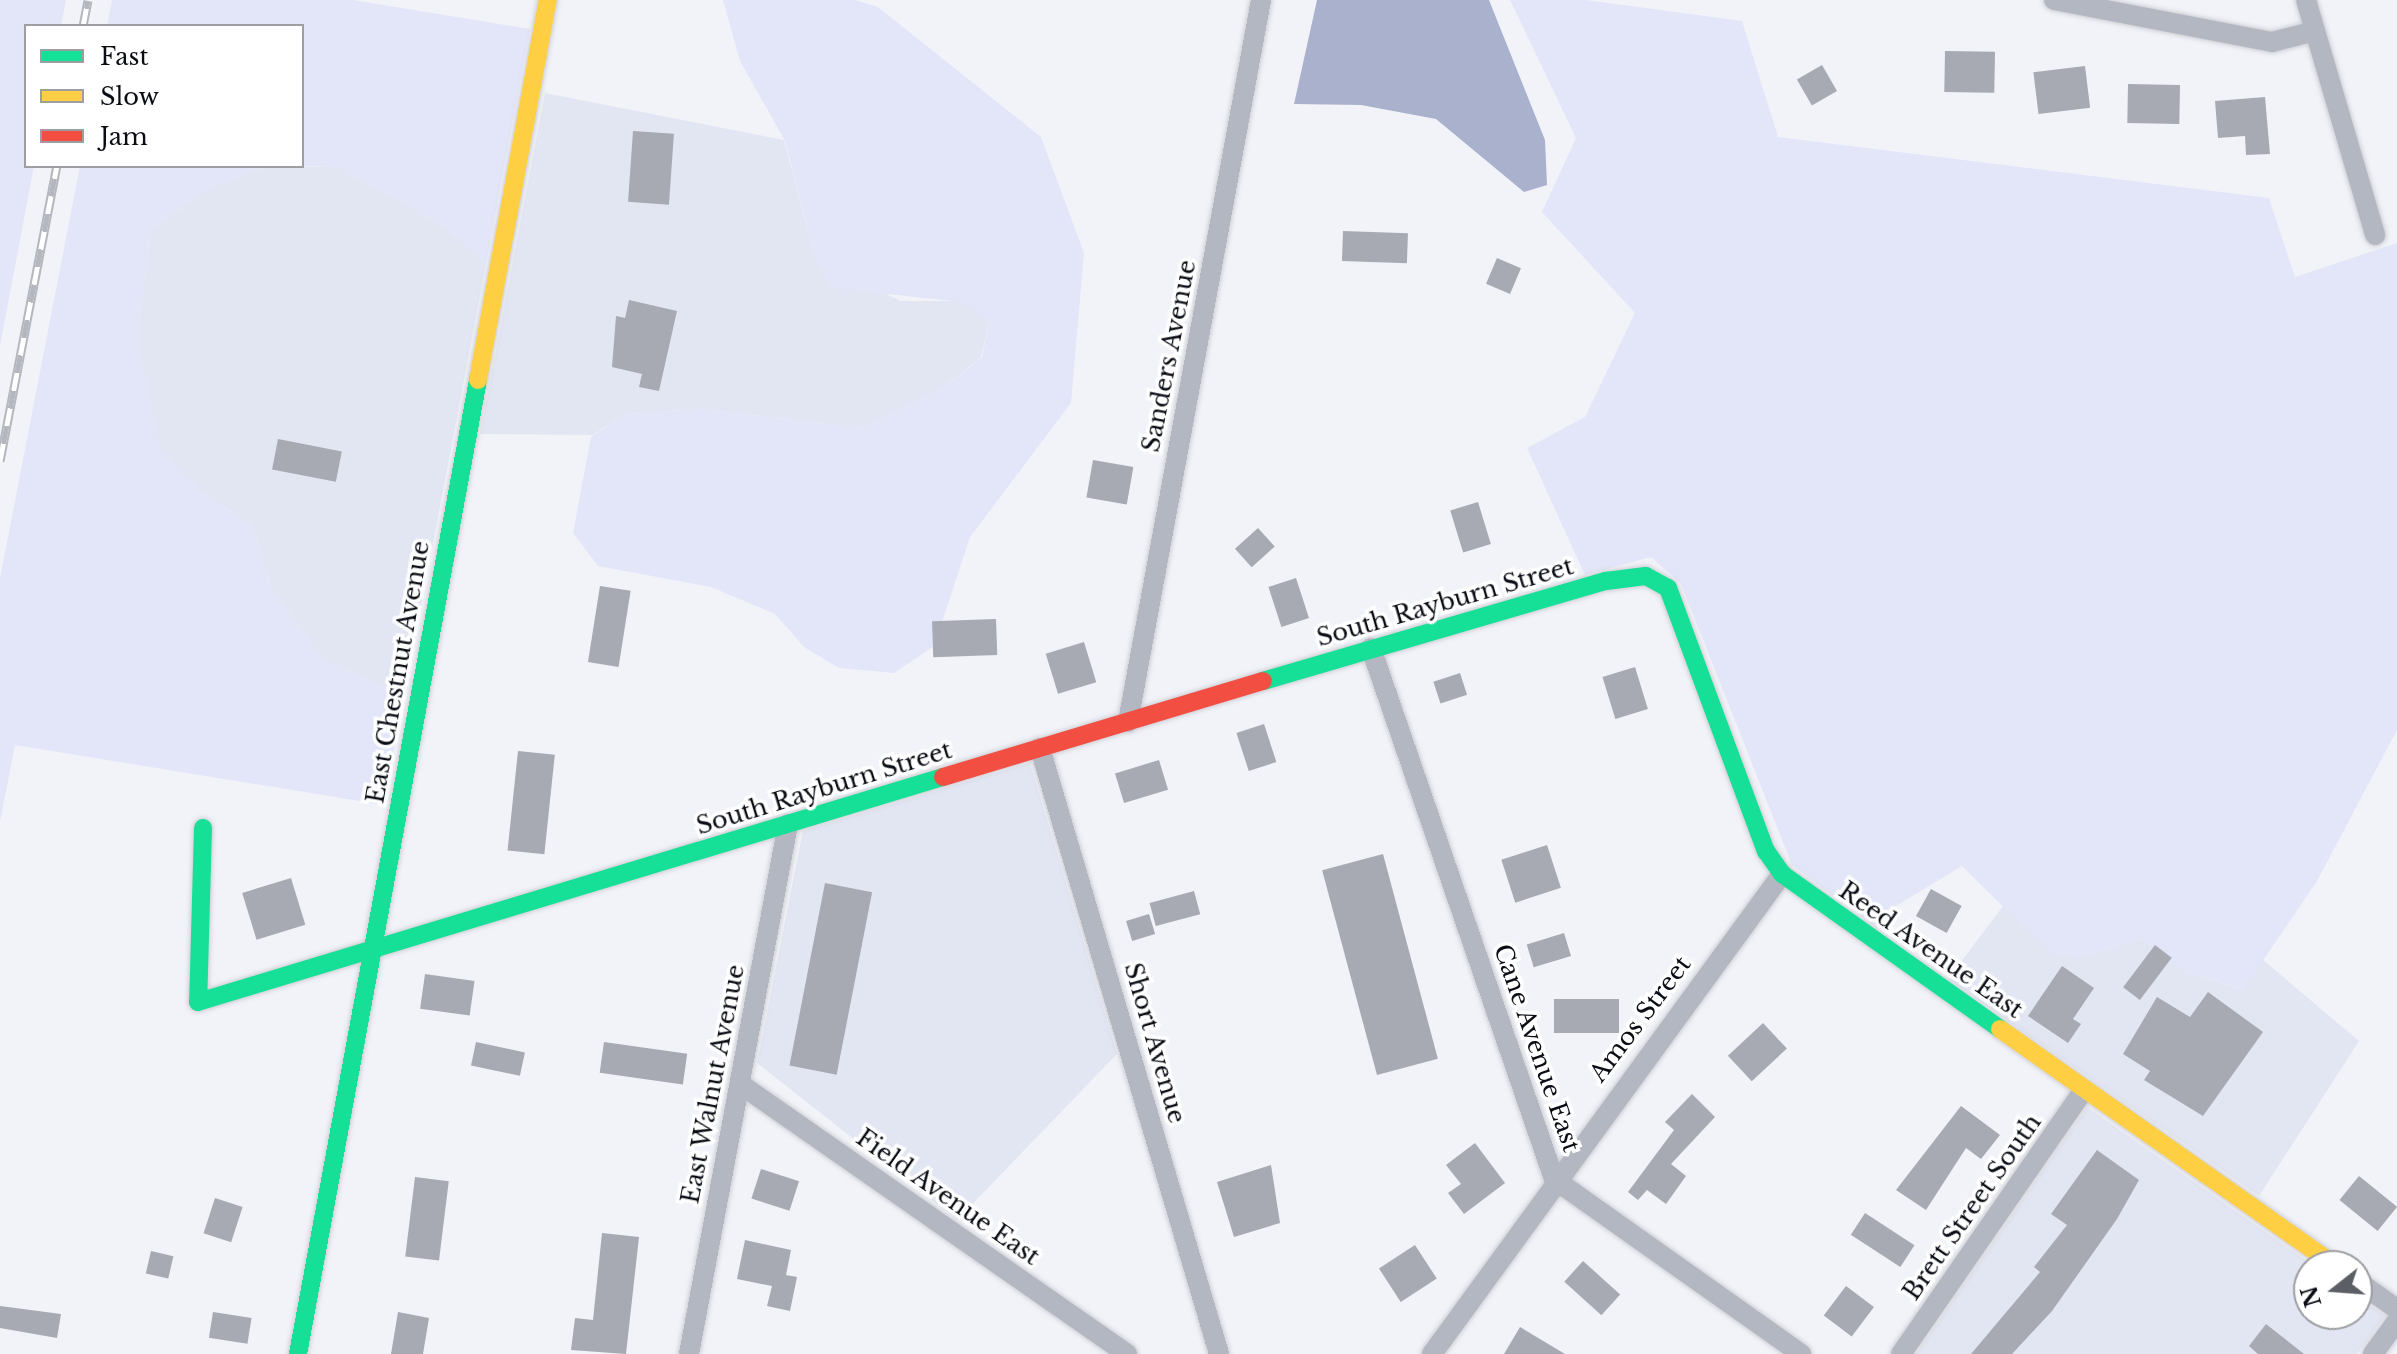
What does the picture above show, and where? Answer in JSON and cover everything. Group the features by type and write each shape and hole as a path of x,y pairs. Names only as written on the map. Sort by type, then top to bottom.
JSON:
{"street":[{"name":"East Chestnut Avenue","path":"298,1354 548,0"},
{"name":"Sanders Avenue","path":"1128,722 1261,0"},
{"path":"2054,0 2272,42 2315,31"},
{"path":"2306,0 2375,235"},
{"name":"South Rayburn Street","path":"203,828 198,1002 373,946 1371,648 1632,577"},
{"name":"Reed Avenue East","path":"1632,577 1668,588 1766,851 1782,874 2313,1250"},
{"name":"Cane Avenue East","path":"1371,648 1554,1179 1801,1354"},
{"name":"Short Avenue","path":"1040,748 1219,1354"},
{"name":"East Walnut Avenue","path":"689,1354 788,824"},
{"name":"Amos Street","path":"1432,1354 1554,1179 1782,874"},
{"name":"Field Avenue East","path":"740,1084 1127,1354"},
{"name":"Brett Street South","path":"1901,1354 2084,1090"},
{"path":"2373,1292 2397,1309"},
{"path":"2373,1354 2397,1321"}],"shaded area":[{"path":"0,0 66,0 61,24 24,24 24,168 34,168 0,346"},
{"path":"112,0 353,0 530,29 486,264 442,225 338,167 304,166 304,24 107,24"},
{"path":"723,0 855,0 878,7 1041,137 1084,253 1071,403 970,537 934,646 894,673 839,668 804,647 775,614 711,587 598,566 573,533 591,437 626,414 701,409 863,428 943,388 982,357 989,323 961,302 832,288 816,261 785,141 740,61"},
{"path":"1317,0 1489,0 1545,140 1547,185 1524,192 1436,119 1361,105 1294,104"},
{"path":"1510,0 1586,0 1742,21 1778,137 2269,198 2295,277 2397,243 2397,730 2317,881 2243,990 2184,971 2142,939 2080,957 2051,954 1962,866 1886,912 1878,929 1792,865 1681,584 1651,557 1585,575 1527,448 1585,417 1635,313 1542,212 1576,138"},
{"path":"545,93 784,140 816,261 901,301 961,301 989,323 981,357 943,388 863,428 701,409 626,414 593,435 480,434"},
{"path":"338,167 442,225 486,264 404,696 323,660 272,589 252,525 199,490 160,448 137,338 151,229 210,188 263,168"},
{"path":"80,168 263,168 210,188 151,229 137,338 161,448 199,490 252,525 272,589 323,660 404,696 384,805 15,745 0,822 0,578"},
{"path":"1030,763 1117,1054 957,1220 757,1063 803,831"},
{"path":"2003,906 2080,957 2142,939 2184,971 2242,990 2263,960 2359,1041 2259,1196 1948,979"},
{"path":"2087,1107 2293,1251 2293,1330 2373,1330 2373,1307 2385,1316 2357,1354 1916,1354"}],"building":[{"path":"1945,51 1995,52 1994,93 1944,92"},
{"path":"1822,65 1837,91 1812,105 1797,80"},
{"path":"2085,66 2090,108 2039,114 2033,72"},
{"path":"2128,84 2180,85 2179,124 2127,123"},
{"path":"2265,97 2270,154 2246,155 2245,136 2218,138 2215,101"},
{"path":"633,131 674,134 669,205 628,202"},
{"path":"1343,231 1408,233 1407,263 1342,261"},
{"path":"1497,258 1521,268 1510,294 1486,284"},
{"path":"629,300 677,311 659,391 639,387 642,374 612,367 616,316 625,318"},
{"path":"278,439 342,451 336,482 272,469"},
{"path":"1093,460 1133,467 1127,505 1086,497"},
{"path":"1478,502 1491,544 1463,553 1450,510"},
{"path":"1258,528 1275,547 1252,567 1235,549"},
{"path":"1296,578 1309,618 1281,627 1268,587"},
{"path":"600,586 631,591 619,667 588,662"},
{"path":"996,619 997,655 933,657 932,621"},
{"path":"1084,642 1096,682 1058,694 1046,654"},
{"path":"1635,667 1648,709 1615,719 1602,677"},
{"path":"1460,673 1467,695 1440,704 1433,682"},
{"path":"1264,724 1276,762 1249,771 1236,733"},
{"path":"518,751 555,755 544,854 508,850"},
{"path":"1159,760 1168,790 1124,803 1115,773"},
{"path":"1547,845 1561,888 1515,903 1501,860"},
{"path":"1383,854 1438,1059 1377,1075 1322,870"},
{"path":"291,878 305,925 257,940 242,893"},
{"path":"825,883 872,892 837,1075 790,1066"},
{"path":"1931,889 1962,906 1947,933 1916,916"},
{"path":"1194,891 1200,914 1156,926 1150,903"},
{"path":"1149,914 1155,934 1132,941 1126,921"},
{"path":"1564,933 1571,956 1534,967 1527,944"},
{"path":"2155,945 2172,958 2140,1000 2123,987"},
{"path":"2062,966 2094,988 2073,1019 2081,1024 2068,1043 2028,1016"},
{"path":"425,974 475,981 470,1016 420,1009"},
{"path":"2208,992 2263,1032 2203,1116 2144,1080 2150,1071 2123,1054 2157,997 2190,1017"},
{"path":"1554,999 1619,999 1619,1033 1554,1033"},
{"path":"1763,1023 1787,1049 1752,1081 1728,1056"},
{"path":"476,1042 525,1052 520,1076 471,1065"},
{"path":"604,1042 687,1054 683,1084 600,1073"},
{"path":"1692,1094 1715,1117 1671,1164 1686,1176 1666,1204 1647,1190 1638,1200 1628,1192 1674,1130 1665,1122"},
{"path":"1961,1106 2000,1135 1981,1159 1966,1148 1926,1210 1896,1190"},
{"path":"1475,1143 1505,1183 1464,1214 1448,1193 1461,1184 1446,1165"},
{"path":"2097,1150 2139,1180 2117,1219 2052,1311 2012,1354 1971,1354 2040,1272 2034,1267 2067,1225 2051,1214"},
{"path":"1271,1165 1280,1223 1234,1237 1217,1182"},
{"path":"761,1169 799,1181 789,1211 751,1198"},
{"path":"2359,1176 2397,1207 2378,1231 2339,1200"},
{"path":"415,1177 449,1181 439,1261 405,1256"},
{"path":"215,1198 243,1207 231,1242 204,1233"},
{"path":"1865,1213 1914,1245 1900,1267 1851,1235"},
{"path":"602,1233 639,1237 626,1354 571,1350 575,1318 593,1320"},
{"path":"745,1240 791,1250 786,1275 797,1277 790,1311 767,1306 772,1286 737,1279"},
{"path":"1415,1245 1437,1279 1401,1302 1379,1268"},
{"path":"151,1251 173,1256 168,1279 146,1273"},
{"path":"1583,1261 1620,1294 1601,1315 1564,1282"},
{"path":"1846,1286 1874,1307 1852,1337 1824,1316"},
{"path":"0,1306 61,1314 57,1338 0,1328"},
{"path":"213,1312 252,1318 247,1344 209,1338"},
{"path":"398,1312 429,1318 423,1354 391,1354"},
{"path":"2266,1324 2304,1354 2258,1354 2249,1346"},
{"path":"1520,1327 1565,1354 1504,1354"}],"railway":[{"path":"83,24 88,0"},
{"path":"0,461 57,168"}],"traffic: fast":[{"path":"298,1354 478,380"},
{"path":"1263,681 1606,581 1646,576 1668,588 1766,851 1782,874 2000,1029"},
{"path":"203,828 198,1002 943,777"}],"traffic: slow":[{"path":"478,380 548,0"},
{"path":"2000,1029 2313,1250"}],"traffic: jam":[{"path":"943,777 1263,681"}]}
